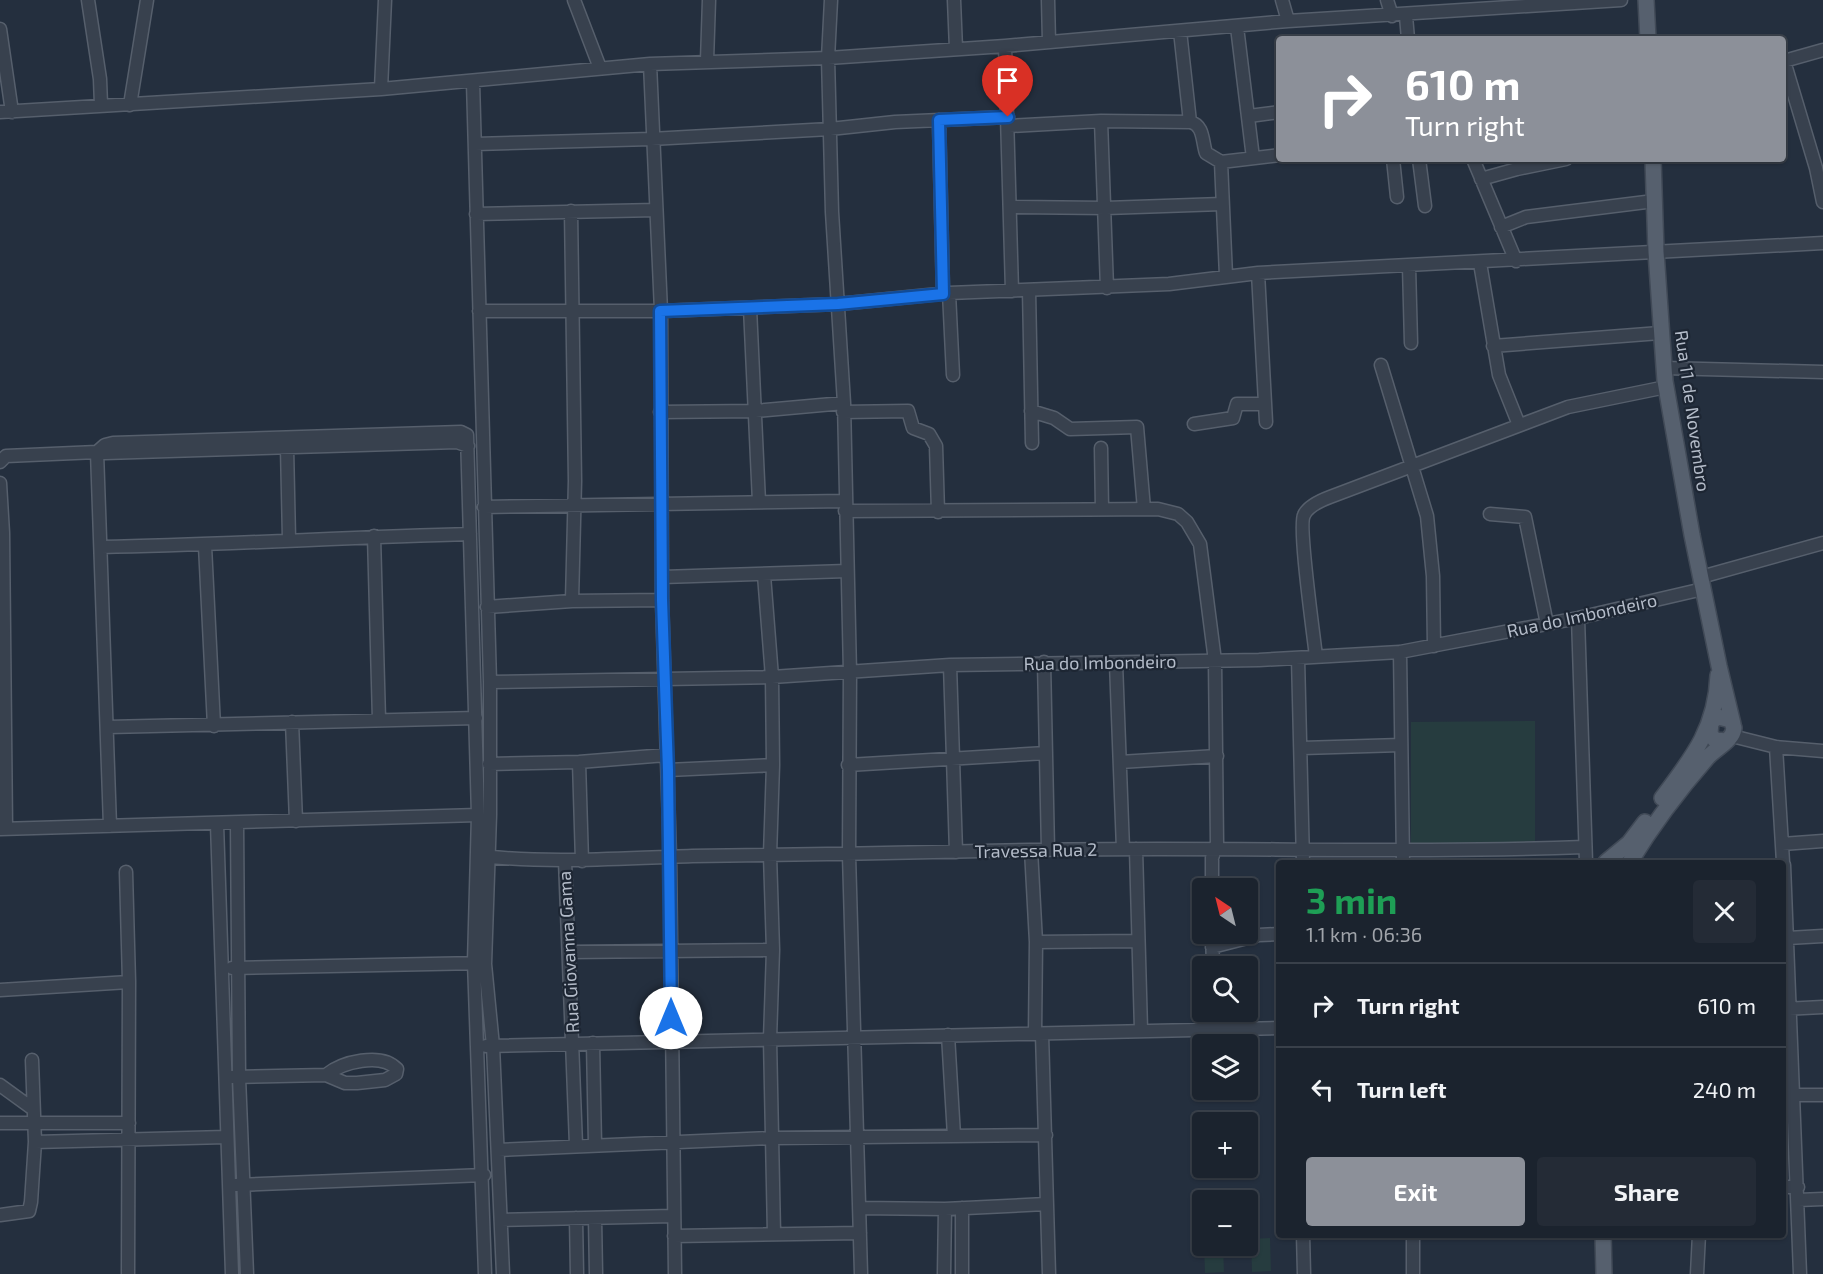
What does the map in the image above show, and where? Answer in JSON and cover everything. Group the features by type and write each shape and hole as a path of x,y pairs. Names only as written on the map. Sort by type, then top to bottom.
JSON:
{"main road":[{"path":"1646,0 1648,36"},
{"name":"Rua 11 de Novembro","path":"1653,162 1660,333 1666,387 1731,734"},
{"name":"Rua 11 de Novembro","path":"1608,860 1636,834 1688,764 1709,726 1717,698 1719,666"},
{"path":"1723,717 1731,734 1715,740 1710,734 1709,726 1714,719 1723,717"},
{"path":"1631,860 1695,772 1731,734"},
{"path":"1603,1238 1604,1274"}],"street":[{"path":"88,0 99,68 101,105"},
{"path":"130,105 147,0"},
{"path":"381,89 385,0"},
{"path":"574,0 600,68"},
{"path":"707,61 709,0"},
{"path":"831,0 828,58 844,407 844,506 850,673 849,855 855,1138 861,1274"},
{"path":"954,0 956,49"},
{"path":"1048,0 1049,42"},
{"path":"1282,0 1288,21"},
{"path":"1387,0 1392,16"},
{"path":"0,29 6,112 381,89 650,64 828,58 1005,46 1288,21 1406,16 1519,3 1621,0"},
{"path":"1406,16 1408,36"},
{"path":"1237,27 1253,158"},
{"path":"1180,31 1190,122"},
{"path":"1005,46 1012,291"},
{"path":"1786,60 1823,50"},
{"path":"650,64 651,139 660,311 662,600 670,857 675,1274"},
{"path":"1786,68 1816,168 1823,202"},
{"path":"473,82 490,682 489,857 480,963 478,1046 484,1174 485,1274"},
{"path":"1249,116 1276,113"},
{"path":"939,120 946,293 953,375"},
{"path":"475,144 651,139 830,129 939,120 1190,122 1196,123 1201,129 1206,153 1221,162 1276,155"},
{"path":"1101,121 1106,208 1107,288"},
{"path":"1221,162 1226,276"},
{"path":"1393,162 1397,197"},
{"path":"1419,162 1425,206"},
{"path":"1474,162 1516,261"},
{"path":"1481,179 1551,162"},
{"path":"1501,226 1533,216 1654,201"},
{"path":"1011,207 1106,208 1222,204"},
{"path":"476,214 656,210"},
{"path":"571,211 574,507 572,601"},
{"path":"479,311 660,311 838,304 946,293 1107,288 1258,273 1823,243"},
{"path":"1480,263 1499,375 1519,425"},
{"path":"1409,266 1411,343"},
{"path":"1258,273 1266,422"},
{"path":"1029,290 1032,443"},
{"path":"750,308 759,502"},
{"path":"1493,346 1660,333"},
{"path":"1381,365 1430,535 1434,646"},
{"path":"1664,368 1823,372"},
{"path":"1316,657 1304,549 1305,513 1323,500 1519,425 1584,403 1666,387"},
{"path":"1194,424 1232,419 1237,404 1265,404"},
{"path":"660,412 844,407 908,411 913,428 929,435 936,446 938,512"},
{"path":"1031,411 1054,418 1070,429 1137,427 1144,509"},
{"path":"110,826 99,451 105,445 112,443 461,432 467,435 476,718 478,815 476,855 480,963 493,1046 502,1274"},
{"path":"0,462 6,456 99,451 105,453 457,442 468,446"},
{"path":"287,447 289,539"},
{"path":"1101,448 1102,509"},
{"path":"0,483 3,533 3,829 237,824 478,815"},
{"path":"484,507 759,502 938,512 1144,509 1179,514 1198,538 1215,661 1217,843 1214,850 1213,878"},
{"path":"1490,514 1524,517 1547,624"},
{"path":"102,547 205,546 289,539 470,534"},
{"path":"374,536 379,720"},
{"name":"Rua do Imbondeiro","path":"490,682 772,677 950,665 1215,661 1400,652 1578,618 1702,583 1823,543"},
{"path":"205,546 214,726"},
{"path":"662,577 847,571"},
{"path":"764,575 772,677 773,765 770,855 773,950 770,1039 774,1234"},
{"path":"487,607 572,601 662,600"},
{"path":"1578,618 1585,854"},
{"path":"1400,652 1403,857"},
{"path":"1298,658 1303,856"},
{"path":"1044,662 1048,850"},
{"path":"1116,663 1123,849"},
{"path":"950,665 956,852"},
{"path":"108,728 476,718"},
{"path":"292,722 296,821"},
{"path":"1731,734 1776,747 1823,751"},
{"path":"1302,748 1401,745"},
{"path":"1776,747 1783,860"},
{"path":"848,765 1046,753"},
{"path":"489,764 579,762 666,755"},
{"path":"1120,762 1217,756"},
{"path":"579,762 582,861"},
{"path":"668,770 773,765"},
{"path":"217,824 232,1274"},
{"path":"237,824 240,968 239,1077 247,1274"},
{"path":"1782,844 1823,841"},
{"name":"Travessa Rua 2","path":"476,855 582,861 670,857 1123,849 1214,850 1303,856 1484,857 1585,854"},
{"path":"1136,849 1141,1030"},
{"path":"1031,850 1046,1135 1049,1274"},
{"name":"Rua Giovanna Gama","path":"565,861 576,1145"},
{"path":"218,872 238,871"},
{"path":"126,872 129,982 128,1274"},
{"path":"1786,908 1787,1009 1793,1095 1788,1115 1798,1187 1800,1274"},
{"path":"1258,934 1276,934"},
{"path":"1788,938 1823,936"},
{"path":"1036,942 1138,941"},
{"path":"1212,956 1212,947 1222,944"},
{"path":"569,952 773,950"},
{"path":"223,968 480,963"},
{"path":"0,990 129,982"},
{"path":"1787,1009 1823,1007"},
{"path":"1213,1022 1213,1028"},
{"path":"478,1046 1276,1028"},
{"path":"948,1035 954,1136"},
{"path":"593,1042 594,1145"},
{"path":"0,1215 29,1211 35,1142 32,1060"},
{"path":"225,1078 326,1075 345,1083 372,1083 396,1074 397,1069 385,1062 360,1061 345,1063 326,1075"},
{"path":"0,1085 33,1109"},
{"path":"1793,1095 1823,1095"},
{"path":"0,1123 129,1123"},
{"path":"498,1150 772,1138 1046,1135"},
{"path":"35,1142 226,1137"},
{"path":"228,1184 484,1174"},
{"path":"1786,1187 1798,1187"},
{"path":"1798,1200 1823,1199"},
{"path":"859,1208 945,1209 1046,1204"},
{"path":"962,1274 963,1208"},
{"path":"944,1274 945,1209"},
{"path":"501,1220 674,1216"},
{"path":"576,1218 577,1274"},
{"path":"595,1218 596,1274"},
{"path":"674,1236 860,1233"},
{"path":"1303,1238 1304,1274"},
{"path":"1413,1238 1413,1274"},
{"path":"1697,1274 1699,1238"}],"green space":[{"path":"1535,721 1535,845 1411,845 1411,722"},
{"path":"1270,1238 1271,1271 1252,1272 1252,1256 1258,1256 1258,1239"},
{"path":"1204,1256 1223,1256 1224,1272 1205,1273"}],"route":[{"path":"671,1018 670,857 662,600 660,311 838,304 943,294 939,120 1008,117"}]}
